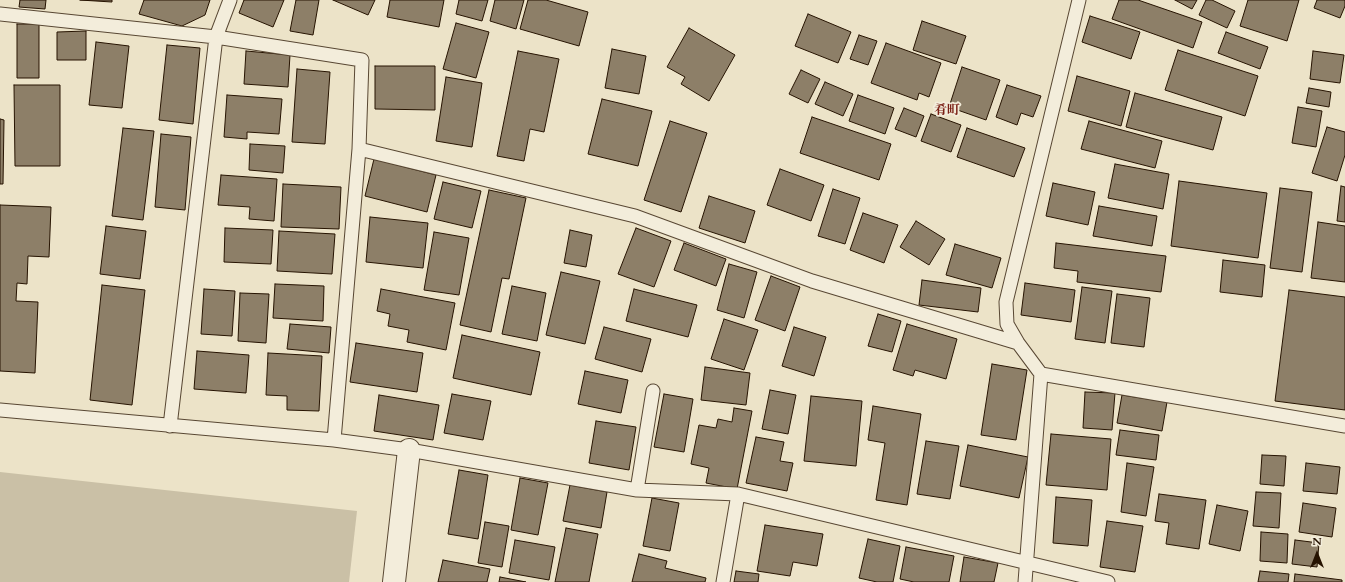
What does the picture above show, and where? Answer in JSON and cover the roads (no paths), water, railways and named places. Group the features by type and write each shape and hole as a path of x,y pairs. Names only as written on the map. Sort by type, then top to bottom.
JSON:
{"street":[{"path":"394,582 409,450"}],"lane":[{"path":"170,426 216,37 230,0"},
{"path":"1025,582 1041,374 1018,343 1007,324 1006,302 1079,0"},
{"path":"0,14 216,37 362,60 359,149 334,440"},
{"path":"359,149 635,216 812,281 1018,343"},
{"path":"1041,374 1345,426"},
{"path":"637,490 653,391"},
{"path":"0,410 334,440 409,450 637,490 738,494 1108,582"},
{"path":"723,582 738,494"}],"district":[{"name":"肴町","path":"947,111"}]}
